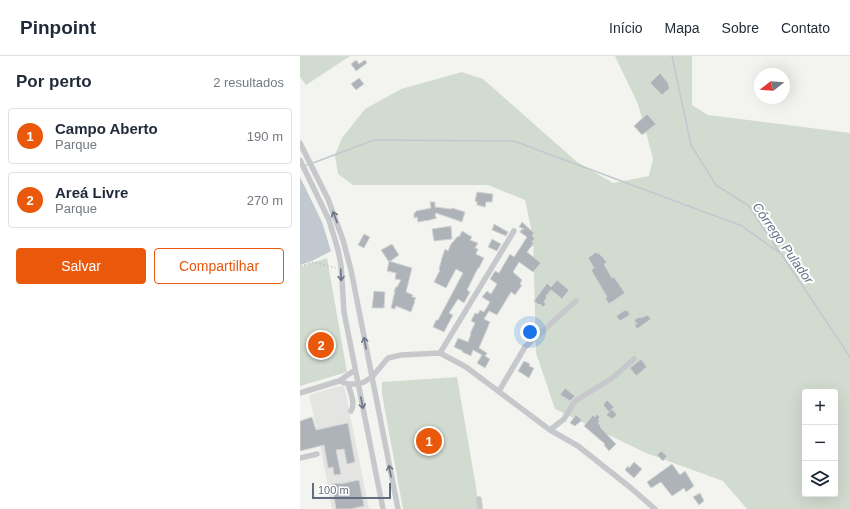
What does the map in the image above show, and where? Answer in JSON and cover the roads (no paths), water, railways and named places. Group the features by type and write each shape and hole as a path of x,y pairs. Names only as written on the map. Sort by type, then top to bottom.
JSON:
{"street":[{"path":"300,143 328,199 343,240 351,270 398,509"},
{"path":"300,160 329,220 338,250 341,265 344,312 383,509"},
{"path":"440,353 514,231"},
{"path":"499,391 525,347 576,301"},
{"path":"338,381 348,384 358,384 364,382 372,377 388,358 401,355 440,353 466,367 550,430 578,446 655,509"},
{"path":"550,430 564,419 575,401 611,380 634,359"},
{"path":"300,393 338,381 355,370"},
{"path":"348,384 353,403 350,411"},
{"path":"300,458 317,454"},
{"path":"479,499 480,509"}],"waterway":[{"name":"Córrego Pulador","path":"672,56 691,145 716,185 749,206 779,252"},
{"path":"313,163 374,140 514,141 742,226 781,254"},
{"name":"Córrego Pulador","path":"782,255 850,357"}],"place":[{"name":"Areá Livre","path":"321,345"},
{"name":"Campo Aberto","path":"429,441"}]}
